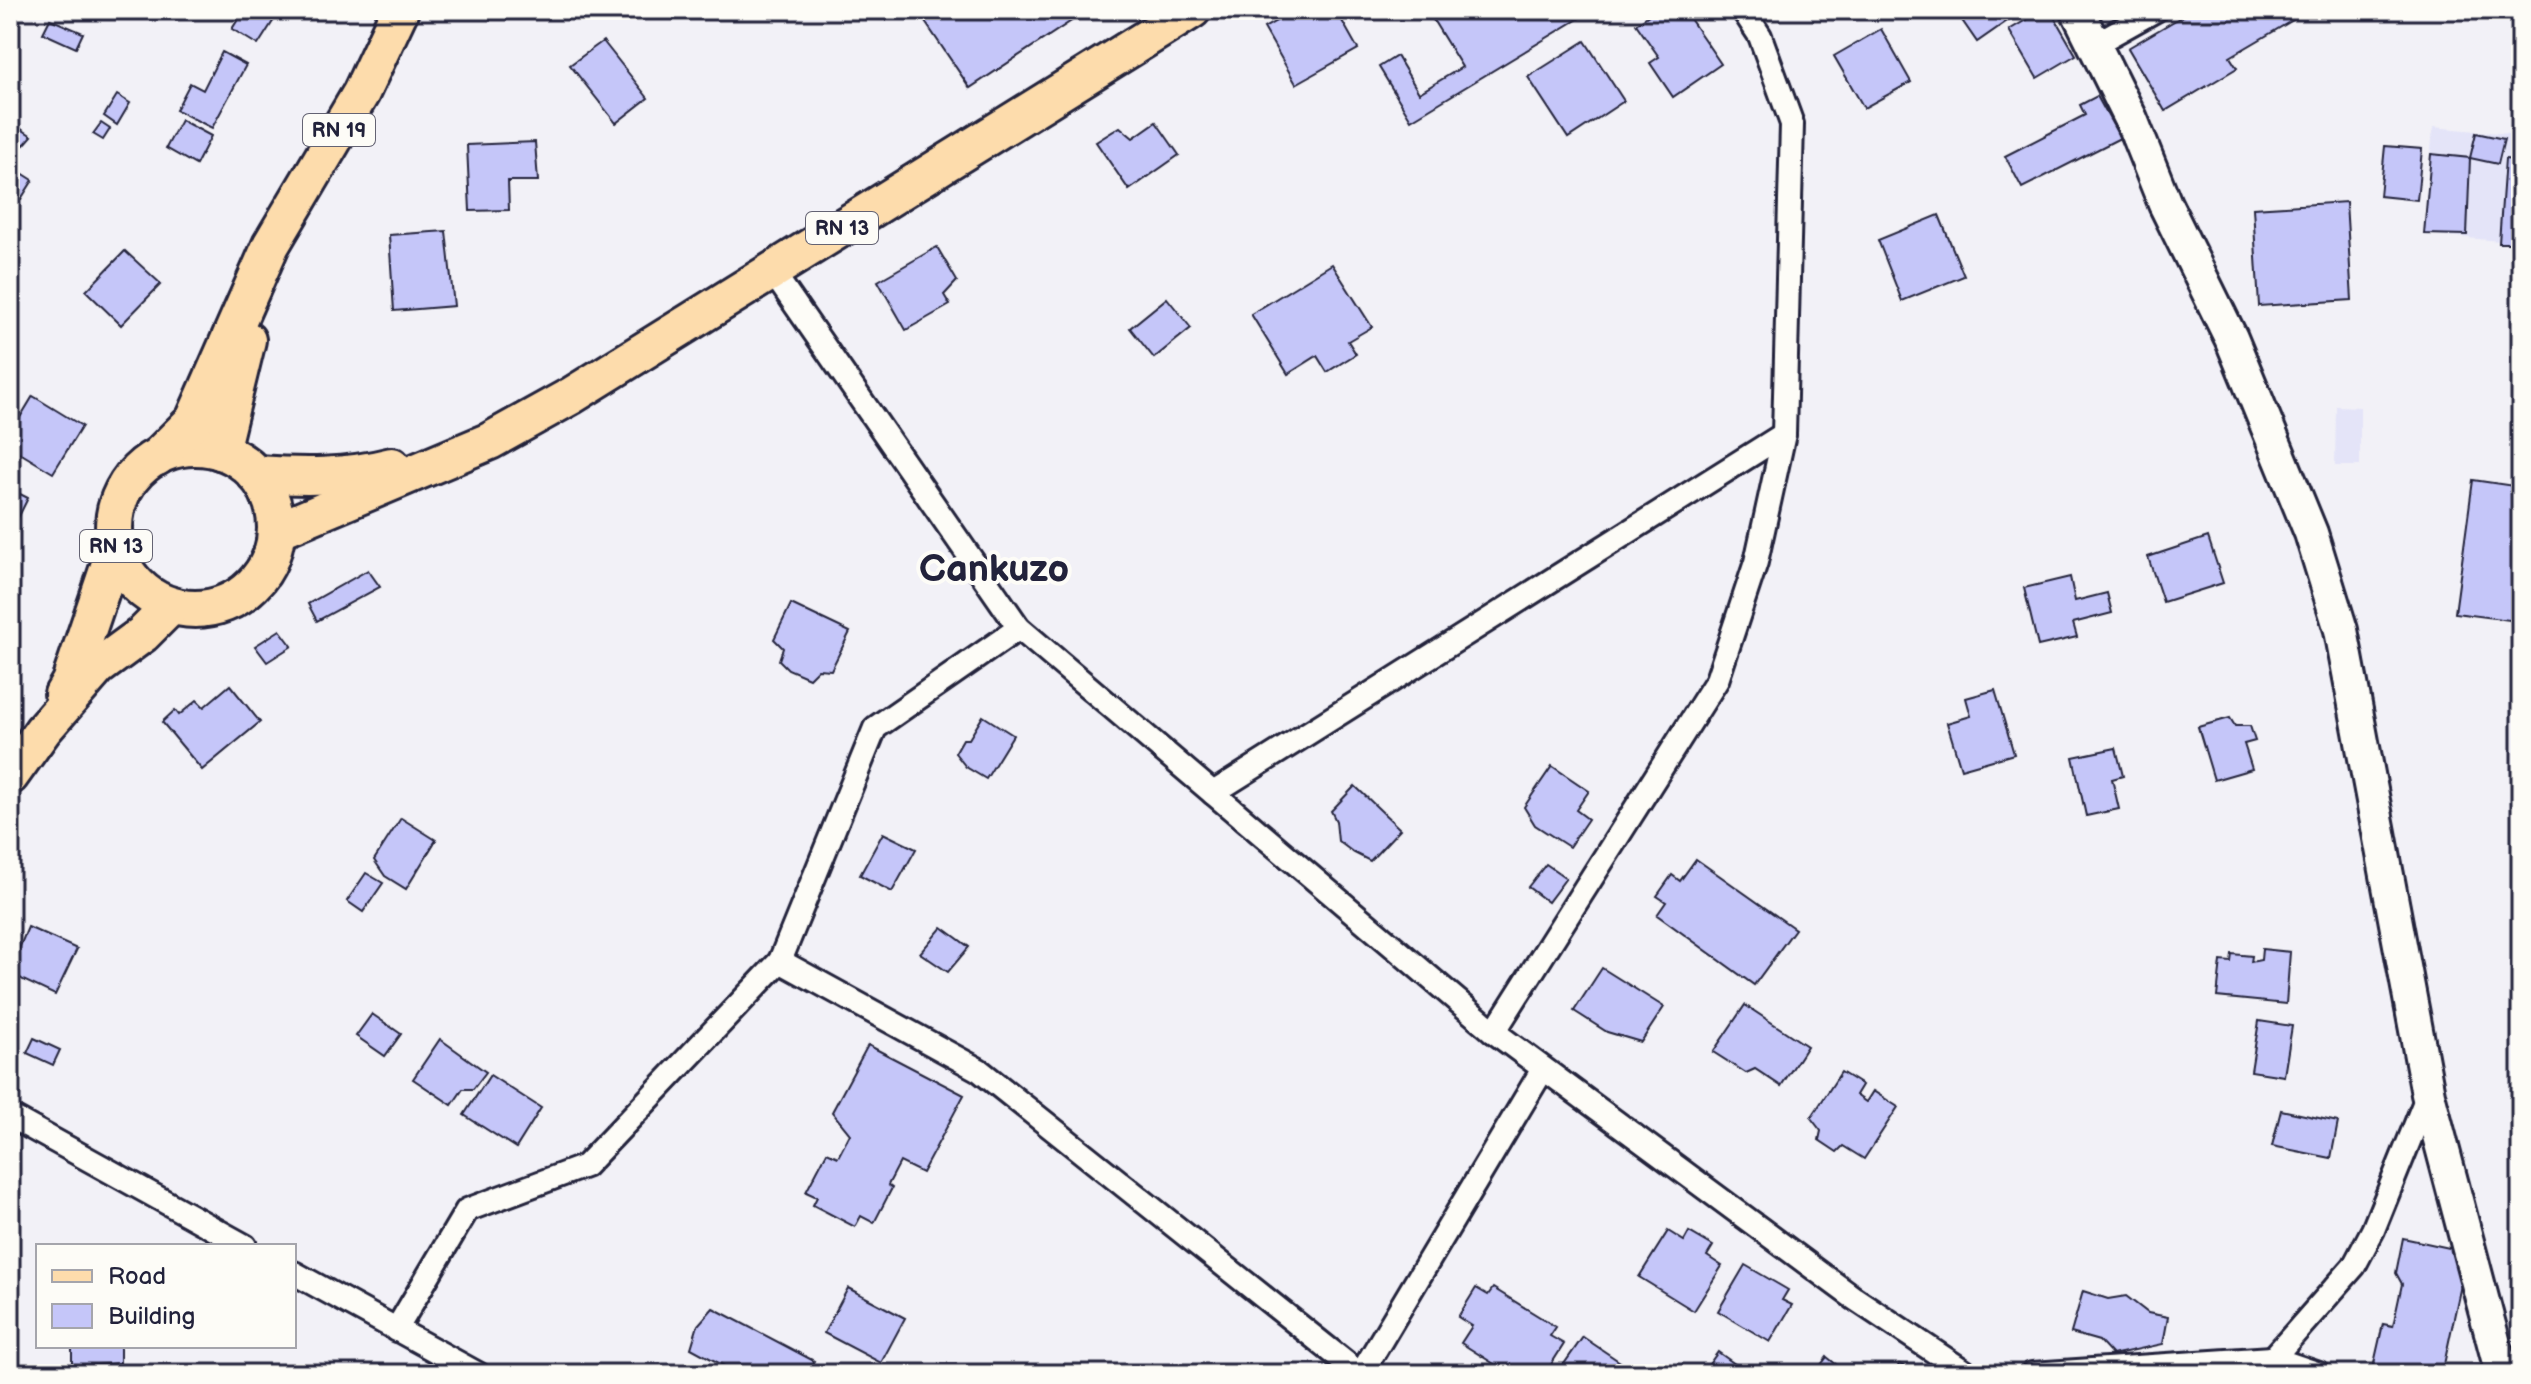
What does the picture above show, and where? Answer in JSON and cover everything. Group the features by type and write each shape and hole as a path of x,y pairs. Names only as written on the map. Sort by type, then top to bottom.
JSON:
{"main road":[{"name":"RN 19","path":"157,457 194,420 271,245 361,93 400,10"},
{"name":"RN 13","path":"276,531 490,441 571,396 1192,10"},
{"path":"2077,10 2131,119 2165,204 2231,338 2311,533 2341,630 2428,1094 2502,1374"},
{"name":"RN 19","path":"220,451 271,245"},
{"name":"RN 13","path":"255,474 308,477 364,474 490,441"},
{"name":"RN 13","path":"198,447 220,451 239,460 267,490 275,510 273,552 264,572 242,594 213,607 192,609 171,606 152,597 135,583 123,566 116,546 114,525 117,504 126,485 140,469 157,457 177,449 198,447"},
{"name":"RN 13","path":"43,730 70,682 116,546"},
{"name":"RN 13","path":"10,776 43,730 98,667 143,634 171,606"}],"street":[{"path":"1494,1032 1717,680 1756,562 1784,434 1792,124 1760,36 1743,10"},
{"path":"2095,44 2156,10"},
{"path":"772,271 1019,628 1494,1032 1854,1298 1968,1374"},
{"path":"1213,793 1784,434"},
{"path":"396,1330 467,1210 585,1166 780,961 875,728 1019,628"},
{"path":"780,961 979,1070 1360,1374 1543,1069"},
{"path":"2266,1366 2354,1266 2373,1230 2428,1094"},
{"path":"10,1116 241,1244"},
{"path":"296,1274 478,1374"},
{"path":"2032,1374 2266,1366 2319,1374"}],"shaded area":[{"path":"2433,127 2521,135 2521,243 2424,234"},
{"path":"2336,406 2360,407 2360,466 2335,466"}],"building":[{"path":"244,10 268,10 277,15 258,45 232,29"},
{"path":"917,10 1088,10 970,88"},
{"path":"1296,10 1336,10 1358,49 1296,84 1264,28"},
{"path":"1427,10 1593,10 1411,120 1379,67 1397,56 1419,93 1462,67"},
{"path":"1656,10 1684,10 1721,64 1673,97 1650,63 1659,57 1636,24"},
{"path":"1967,10 2023,10 1977,42 1959,16"},
{"path":"2043,10 2050,10 2076,55 2037,78 2009,30"},
{"path":"2193,10 2310,10 2230,57 2237,68 2165,111 2128,48"},
{"path":"50,19 83,33 76,48 43,33"},
{"path":"1881,29 1911,82 1864,108 1834,56"},
{"path":"603,41 648,98 616,123 570,65"},
{"path":"1585,41 1624,101 1568,138 1528,77"},
{"path":"222,52 246,65 212,128 176,110 190,83 203,90"},
{"path":"117,95 130,103 117,125 104,116"},
{"path":"2097,96 2120,138 2022,188 2005,156 2085,115 2080,105"},
{"path":"181,120 211,136 196,165 166,148"},
{"path":"1156,122 1179,155 1129,190 1096,142 1120,127 1133,138"},
{"path":"101,123 110,129 103,140 93,134"},
{"path":"15,125 32,136 24,145 10,132"},
{"path":"2476,133 2504,139 2498,164 2470,158"},
{"path":"535,142 538,181 508,181 509,210 470,211 467,145"},
{"path":"2385,146 2422,149 2417,200 2380,196"},
{"path":"2431,154 2470,158 2467,235 2424,234"},
{"path":"2505,159 2521,161 2521,243 2499,243"},
{"path":"22,173 33,180 21,199 12,193"},
{"path":"2346,202 2352,300 2259,306 2253,208"},
{"path":"1939,215 1964,276 1902,301 1878,240"},
{"path":"446,231 454,306 394,311 389,235"},
{"path":"937,247 957,281 944,295 950,305 906,330 878,281"},
{"path":"125,251 161,284 121,325 86,291"},
{"path":"1332,264 1372,327 1348,341 1356,354 1327,372 1317,356 1288,374 1251,314"},
{"path":"1167,298 1191,328 1154,358 1130,328"},
{"path":"33,396 82,426 53,473 10,447 10,434"},
{"path":"2473,480 2521,487 2521,595 2517,621 2455,613"},
{"path":"10,489 28,498 10,534"},
{"path":"2208,537 2223,583 2163,602 2148,557"},
{"path":"368,570 380,587 317,621 308,604"},
{"path":"2070,577 2075,601 2107,593 2112,613 2073,623 2077,637 2038,646 2024,588"},
{"path":"791,604 850,632 831,670 818,669 809,678 788,669 779,660 783,648 774,639"},
{"path":"280,630 292,646 267,662 255,646"},
{"path":"230,685 260,722 202,770 162,722 175,710 179,715 197,700 204,707"},
{"path":"1995,690 2014,754 1961,769 1947,723 1971,716 1966,698"},
{"path":"983,716 1013,735 986,779 966,767 955,753 963,739 969,739"},
{"path":"2230,718 2235,726 2250,726 2255,741 2244,744 2252,769 2214,780 2198,727"},
{"path":"2116,748 2123,776 2112,779 2119,809 2086,816 2073,757"},
{"path":"1552,766 1589,791 1576,810 1588,819 1569,847 1535,825 1524,807"},
{"path":"1355,786 1400,829 1370,861 1338,841 1336,821 1331,811"},
{"path":"401,818 436,840 406,889 385,876 374,860"},
{"path":"883,833 916,849 892,892 860,875"},
{"path":"1696,859 1795,929 1754,985 1657,915 1666,902 1657,896 1672,875 1680,881"},
{"path":"1546,864 1566,878 1548,902 1528,887"},
{"path":"366,873 383,883 363,912 347,901"},
{"path":"28,927 77,949 55,995 23,980 10,970"},
{"path":"942,927 969,947 948,972 920,953"},
{"path":"2262,949 2290,952 2286,1004 2217,997 2221,961 2231,962 2232,954 2252,956 2251,962 2261,960"},
{"path":"1602,968 1664,1007 1641,1042 1607,1032 1574,1011"},
{"path":"1745,1005 1807,1046 1781,1086 1755,1069 1746,1073 1713,1052"},
{"path":"372,1014 401,1034 385,1056 356,1036"},
{"path":"2259,1021 2292,1026 2284,1076 2251,1071"},
{"path":"34,1038 60,1050 53,1065 27,1053"},
{"path":"440,1039 486,1072 473,1089 463,1089 452,1105 413,1079"},
{"path":"868,1045 964,1095 922,1173 900,1162 888,1185 892,1188 874,1223 861,1216 855,1227 813,1205 817,1197 806,1192 827,1152 838,1157 850,1134 832,1112"},
{"path":"1841,1072 1862,1085 1856,1095 1866,1102 1873,1091 1898,1107 1864,1159 1843,1146 1837,1152 1819,1140 1821,1131 1811,1118"},
{"path":"490,1075 541,1108 516,1148 464,1115"},
{"path":"2281,1110 2338,1122 2331,1158 2272,1146"},
{"path":"1668,1231 1684,1241 1689,1232 1713,1246 1707,1256 1722,1266 1694,1311 1639,1277"},
{"path":"2403,1238 2468,1252 2442,1374 2400,1374 2373,1368 2383,1324 2393,1326 2402,1284 2396,1273"},
{"path":"1745,1265 1788,1290 1782,1300 1792,1305 1770,1342 1718,1311"},
{"path":"848,1288 905,1318 881,1363 824,1333"},
{"path":"1476,1288 1488,1295 1493,1288 1556,1327 1550,1336 1564,1344 1545,1374 1510,1374 1461,1343 1472,1326 1458,1317"},
{"path":"2083,1291 2108,1299 2126,1296 2148,1313 2168,1317 2163,1344 2112,1355 2099,1341 2071,1333"},
{"path":"713,1308 814,1361 807,1374 739,1374 691,1348 698,1325"},
{"path":"1583,1337 1638,1374 1557,1374"},
{"path":"72,1348 120,1348 120,1363 72,1367"},
{"path":"1718,1352 1749,1374 1702,1374"},
{"path":"1827,1357 1848,1374 1814,1374"},
{"path":"1899,1364 1922,1374 1895,1374"}],"district":[{"name":"Cankuzo","path":"994,568"}]}
